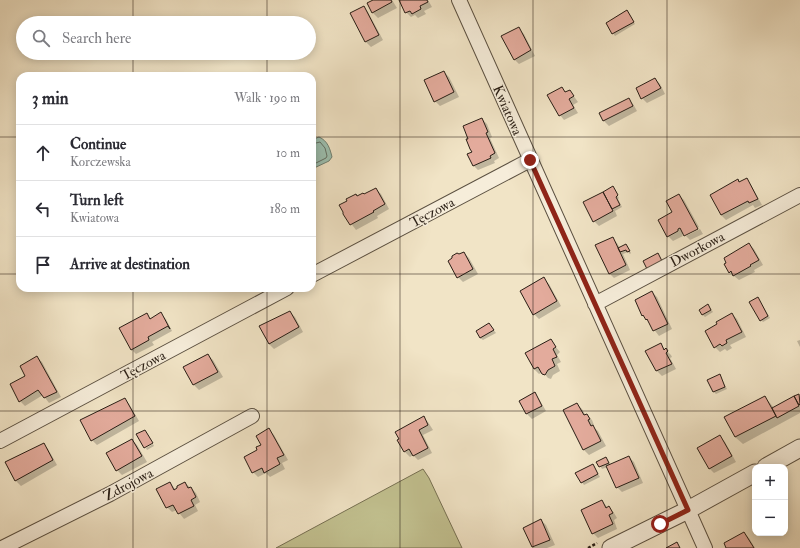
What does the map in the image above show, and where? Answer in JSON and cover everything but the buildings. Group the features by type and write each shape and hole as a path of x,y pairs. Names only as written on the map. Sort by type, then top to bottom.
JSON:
{"street":[{"name":"Kwiatowa","path":"459,0 705,548"},
{"name":"Tęczowa","path":"316,273 530,160"},
{"name":"Dworkowa","path":"595,304 800,195"},
{"name":"Tęczowa","path":"0,441 279,292"},
{"name":"Zdrojowa","path":"2,548 110,494 252,416"},
{"path":"771,464 800,448"},
{"path":"611,548 688,510 752,475"}],"shaded area":[{"path":"423,469 429,478 462,548 276,548"}],"water":[{"path":"319,137 327,143 332,157 329,161 316,167 316,138"}],"route":[{"path":"530,160 688,510 660,524"}]}
